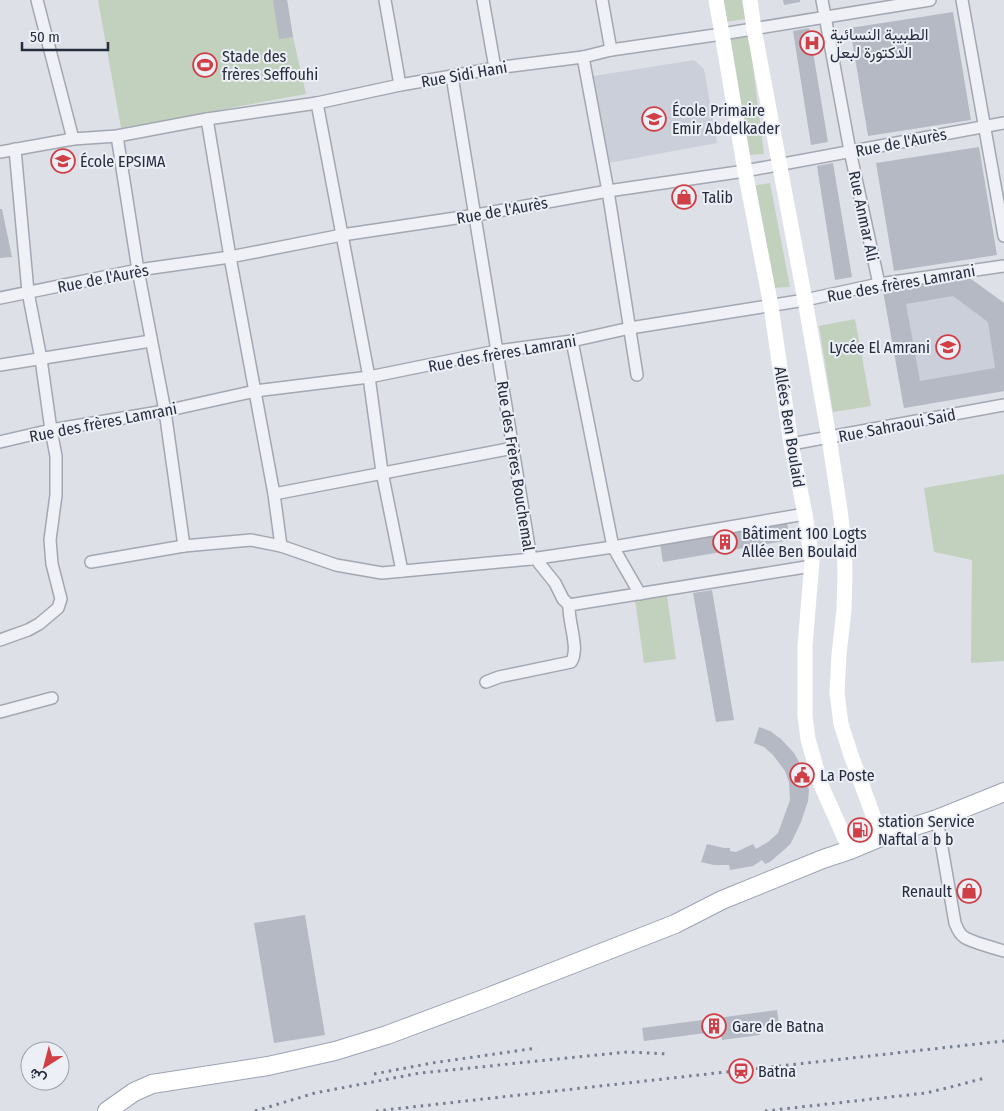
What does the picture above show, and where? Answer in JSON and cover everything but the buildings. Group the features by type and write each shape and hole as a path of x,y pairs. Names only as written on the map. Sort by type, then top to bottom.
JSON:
{"main road":[{"name":"Allées Ben Boulaid","path":"716,0 770,306 791,444 812,561 805,646 805,716 808,739 821,785 850,850"},
{"path":"750,0 829,438 844,542 844,610 839,654 838,693 841,724 881,837"},
{"path":"107,1111 134,1092 152,1084 223,1074 307,1058 387,1035 674,924 722,900 823,859 881,837 937,819 1004,792"}],"street":[{"path":"37,0 73,139"},
{"path":"385,0 400,85"},
{"path":"483,0 495,68"},
{"path":"602,0 611,50"},
{"name":"Rue Anmar Ali","path":"822,0 850,151 879,284"},
{"name":"Rue Sidi Hani","path":"0,152 73,139 116,136 207,119 317,103 400,85 495,68 583,57 611,50 930,0"},
{"path":"962,0 1004,236"},
{"path":"583,57 608,191 637,375"},
{"name":"Rue des Frères Bouchemal","path":"452,76 513,448 535,561 555,583 563,599 569,605"},
{"path":"317,103 369,377 382,472 402,571"},
{"path":"207,119 230,257 274,494 281,546"},
{"name":"Rue de l'Aurès","path":"0,298 138,270 230,257 342,235 476,215 608,191 745,171 1004,123"},
{"path":"116,136 138,270 165,411 184,546"},
{"path":"0,640 39,624 58,608 61,599 52,564 50,540 56,495 56,456 41,359 28,292 15,149"},
{"name":"Rue des frères Lamrani","path":"0,442 51,430 165,411 255,391 369,377 497,352 572,341 630,328 805,300 879,284 1004,266"},
{"path":"0,366 151,341"},
{"path":"572,341 613,547 640,594"},
{"name":"Rue Sahraoui Said","path":"791,444 1004,405"},
{"path":"274,494 513,448"},
{"path":"91,562 184,546 251,540 281,546 336,565 382,574 535,561 805,514"},
{"path":"486,682 499,677 571,662 575,651 569,605 812,566"},
{"path":"0,712 52,698"},
{"path":"937,819 957,928 967,938 1004,951"}],"shaded area":[{"name":"École Primaire Emir Abdelkader","path":"694,60 704,69 717,143 603,164 588,77"},
{"name":"Lycée El Amrani","path":"960,271 1004,303 1004,391 904,408 882,285"}],"green space":[{"name":"Stade des frères Seffouhi","path":"98,0 287,0 306,94 121,128"},
{"path":"721,0 742,0 746,19 725,22"},
{"path":"749,36 764,154 748,155 730,38"},
{"path":"770,183 790,287 773,288 751,186"},
{"path":"855,319 871,406 833,412 819,326"},
{"path":"1004,474 1004,661 971,663 972,560 934,552 924,488"},
{"path":"667,596 676,659 644,663 635,600"}],"railway":[{"path":"376,1111 1004,1041"},
{"path":"374,1074 432,1063 537,1048"},
{"path":"255,1111 315,1093 420,1073 627,1052 668,1054"},
{"path":"765,1111 926,1093 985,1078"}],"place":[{"name":"الطبيبة النسائية الدكتورة لبعل","path":"812,43"},
{"name":"Stade des frères Seffouhi","path":"205,65"},
{"name":"École Primaire Emir Abdelkader","path":"654,119"},
{"name":"École EPSIMA","path":"63,161"},
{"name":"Talib","path":"684,197"},
{"name":"Lycée El Amrani","path":"948,347"},
{"name":"Bâtiment 100 Logts Allée Ben Boulaid","path":"725,542"},
{"name":"La Poste","path":"802,775"},
{"name":"station Service Naftal a b b","path":"860,830"},
{"name":"Renault","path":"969,891"},
{"name":"Gare de Batna","path":"714,1026"},
{"name":"Batna","path":"741,1071"}]}
